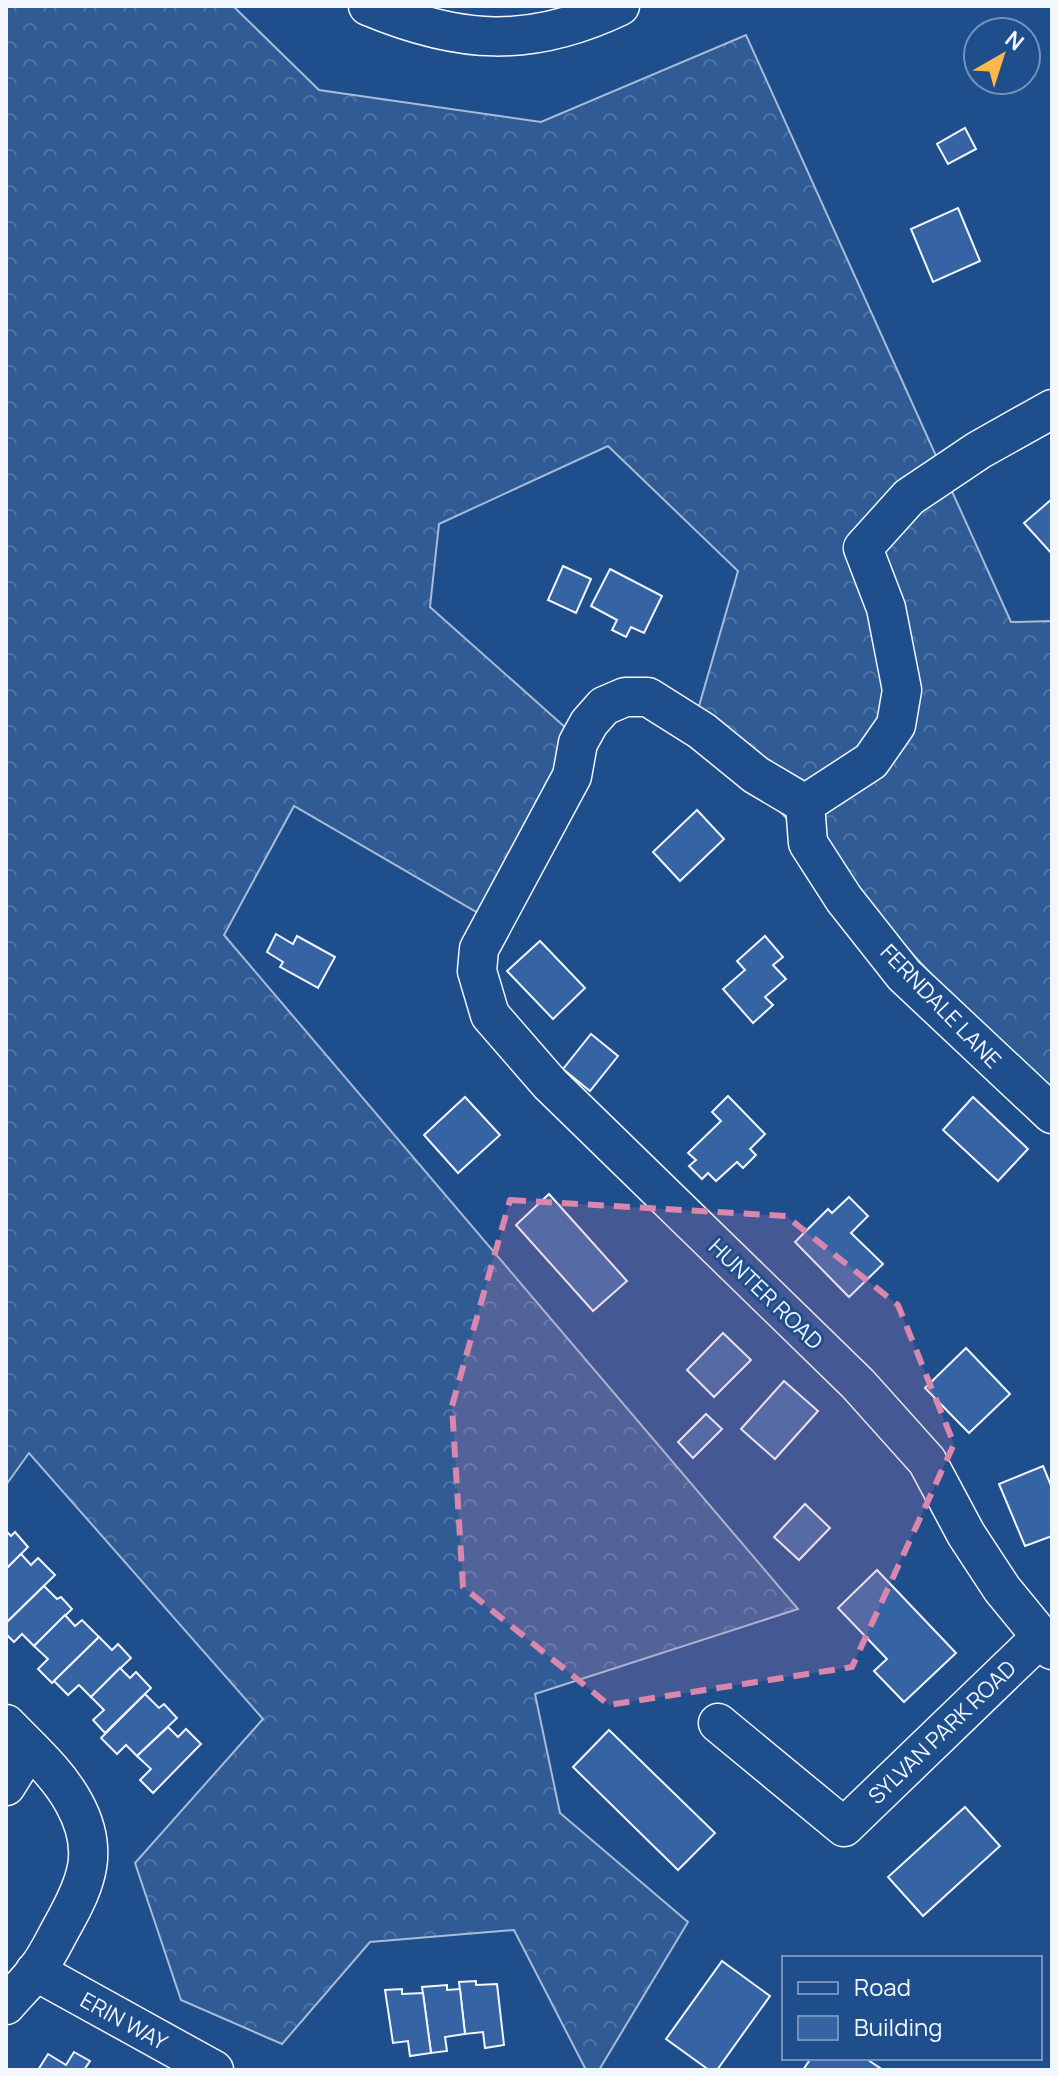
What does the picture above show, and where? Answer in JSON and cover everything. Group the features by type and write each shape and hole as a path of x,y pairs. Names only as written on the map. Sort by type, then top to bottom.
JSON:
{"street":[{"path":"368,6 408,23 452,34 498,37 543,33 587,22 620,6"},
{"path":"805,804 871,761 896,725 902,690 886,608 863,548 909,497 979,450 1052,409"},
{"name":"HUNTER ROAD","path":"805,804 756,775 702,731 648,697 625,697 604,706 589,723 578,743 572,776 479,949 477,971 490,1015 550,1084 858,1384 927,1461 966,1534 1047,1644"},
{"name":"FERNDALE LANE","path":"805,804 808,843 844,899 904,975 1052,1114"},
{"name":"SYLVAN PARK ROAD","path":"718,1723 844,1827 1047,1644"},
{"path":"6,1786 18,1736"},
{"path":"6,2005 35,1971 83,1889 88,1867 88,1844 74,1801 18,1736"},
{"name":"ERIN WAY","path":"35,1971 214,2070"}],"highlighted area":[{"path":"510,1200 786,1216 898,1305 954,1444 852,1667 609,1705 463,1587 452,1406"}],"green space":[{"path":"6,6 233,6 319,90 541,122 746,35 1011,622 1052,621 1052,1104 695,720 738,571 608,446 439,524 430,607 576,737 485,917 294,806 224,935 798,1609 535,1694 560,1813 688,1922 599,2070 586,2070 514,1930 370,1942 282,2044 181,2000 135,1863 263,1719 29,1453 6,1485"}],"building":[{"path":"965,128 976,149 948,164 937,144"},
{"path":"958,208 980,261 933,282 911,229"},
{"path":"1052,499 1052,554 1024,523"},
{"path":"563,566 591,579 576,613 548,600"},
{"path":"610,569 662,596 644,633 631,627 626,637 612,630 617,620 591,606"},
{"path":"697,810 724,839 680,881 653,852"},
{"path":"276,934 293,944 297,936 335,957 318,988 280,967 283,962 267,952"},
{"path":"765,936 783,957 773,965 786,979 765,997 773,1005 753,1023 723,989 745,970 737,961"},
{"path":"540,941 585,988 553,1019 507,971"},
{"path":"591,1034 618,1056 590,1091 563,1069"},
{"path":"728,1096 765,1134 750,1149 756,1155 743,1168 737,1162 716,1181 708,1173 702,1179 689,1166 696,1160 688,1153 721,1121 712,1112"},
{"path":"465,1097 500,1135 458,1173 424,1135"},
{"path":"973,1097 1028,1149 998,1181 943,1130"},
{"path":"549,1194 627,1281 593,1311 516,1225"},
{"path":"849,1197 868,1216 851,1233 883,1264 849,1297 795,1242 828,1209 832,1213"},
{"path":"723,1333 751,1360 714,1397 687,1370"},
{"path":"966,1348 1010,1394 969,1433 925,1388"},
{"path":"784,1381 818,1411 775,1459 741,1429"},
{"path":"706,1414 722,1429 693,1458 678,1442"},
{"path":"1043,1466 1052,1488 1052,1536 1025,1546 999,1484"},
{"path":"805,1504 830,1528 799,1560 774,1537"},
{"path":"6,1531 11,1536 15,1532 28,1547 6,1569"},
{"path":"21,1554 31,1565 38,1558 55,1575 7,1622 6,1569"},
{"path":"877,1570 956,1653 904,1702 874,1671 887,1659 838,1608"},
{"path":"44,1586 72,1609 34,1646 22,1634 14,1642 6,1634 6,1623"},
{"path":"65,1615 75,1626 82,1620 99,1637 52,1683 38,1669 48,1659 34,1646"},
{"path":"99,1637 112,1650 118,1644 131,1658 91,1697 79,1685 68,1695 54,1681"},
{"path":"120,1668 130,1678 136,1672 151,1688 105,1733 93,1720 104,1710 91,1697"},
{"path":"145,1694 159,1708 164,1704 177,1718 137,1756 126,1745 117,1754 101,1738"},
{"path":"168,1727 178,1737 186,1729 201,1744 153,1793 140,1780 151,1769 137,1756"},
{"path":"609,1730 715,1833 678,1870 573,1767"},
{"path":"965,1807 1000,1846 923,1916 888,1877"},
{"path":"722,1961 770,1996 717,2070 709,2070 666,2039"},
{"path":"476,1981 476,1985 497,1984 504,2045 485,2048 483,2032 465,2034 459,1982"},
{"path":"447,1985 447,1990 460,1989 465,2034 445,2037 447,2051 431,2053 422,1987"},
{"path":"402,1989 402,1994 423,1993 431,2053 410,2056 408,2041 393,2043 385,1990"},
{"path":"74,2052 90,2061 84,2070 38,2070 48,2054 66,2065"},
{"path":"810,2060 868,2060 883,2070 803,2070"}]}
